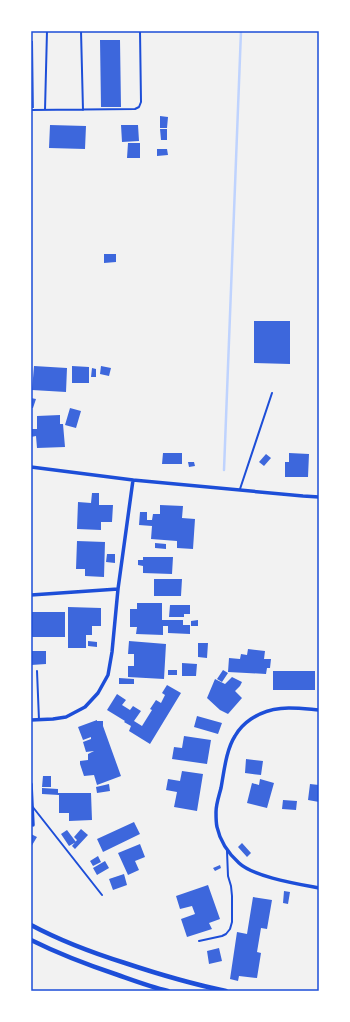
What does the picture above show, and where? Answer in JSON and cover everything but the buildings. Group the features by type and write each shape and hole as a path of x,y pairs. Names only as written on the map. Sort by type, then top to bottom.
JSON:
{"street":[{"path":"31,467 133,480 319,497"},
{"path":"31,720 66,717 85,708 98,693 108,675 133,480"},
{"path":"31,595 118,589"},
{"path":"319,710 280,708 266,711 252,718 241,727 234,736 228,751 216,811 217,827 221,840 228,851 240,864 258,874 319,888"},
{"path":"31,784 32,825"},
{"path":"31,925 94,953 155,973 205,987 226,991"},
{"path":"31,940 52,950 104,970 154,988 168,991"}],"lane":[{"path":"45,110 47,31"},
{"path":"81,31 83,110"},
{"path":"31,110 135,109 139,107 141,102 140,31"},
{"path":"239,490 272,393"},
{"path":"37,671 39,720"},
{"path":"32,806 102,895"},
{"path":"199,941 222,936 230,929 232,922 232,896 228,876 228,851"}],"waterway":[{"path":"224,470 241,31"}]}
